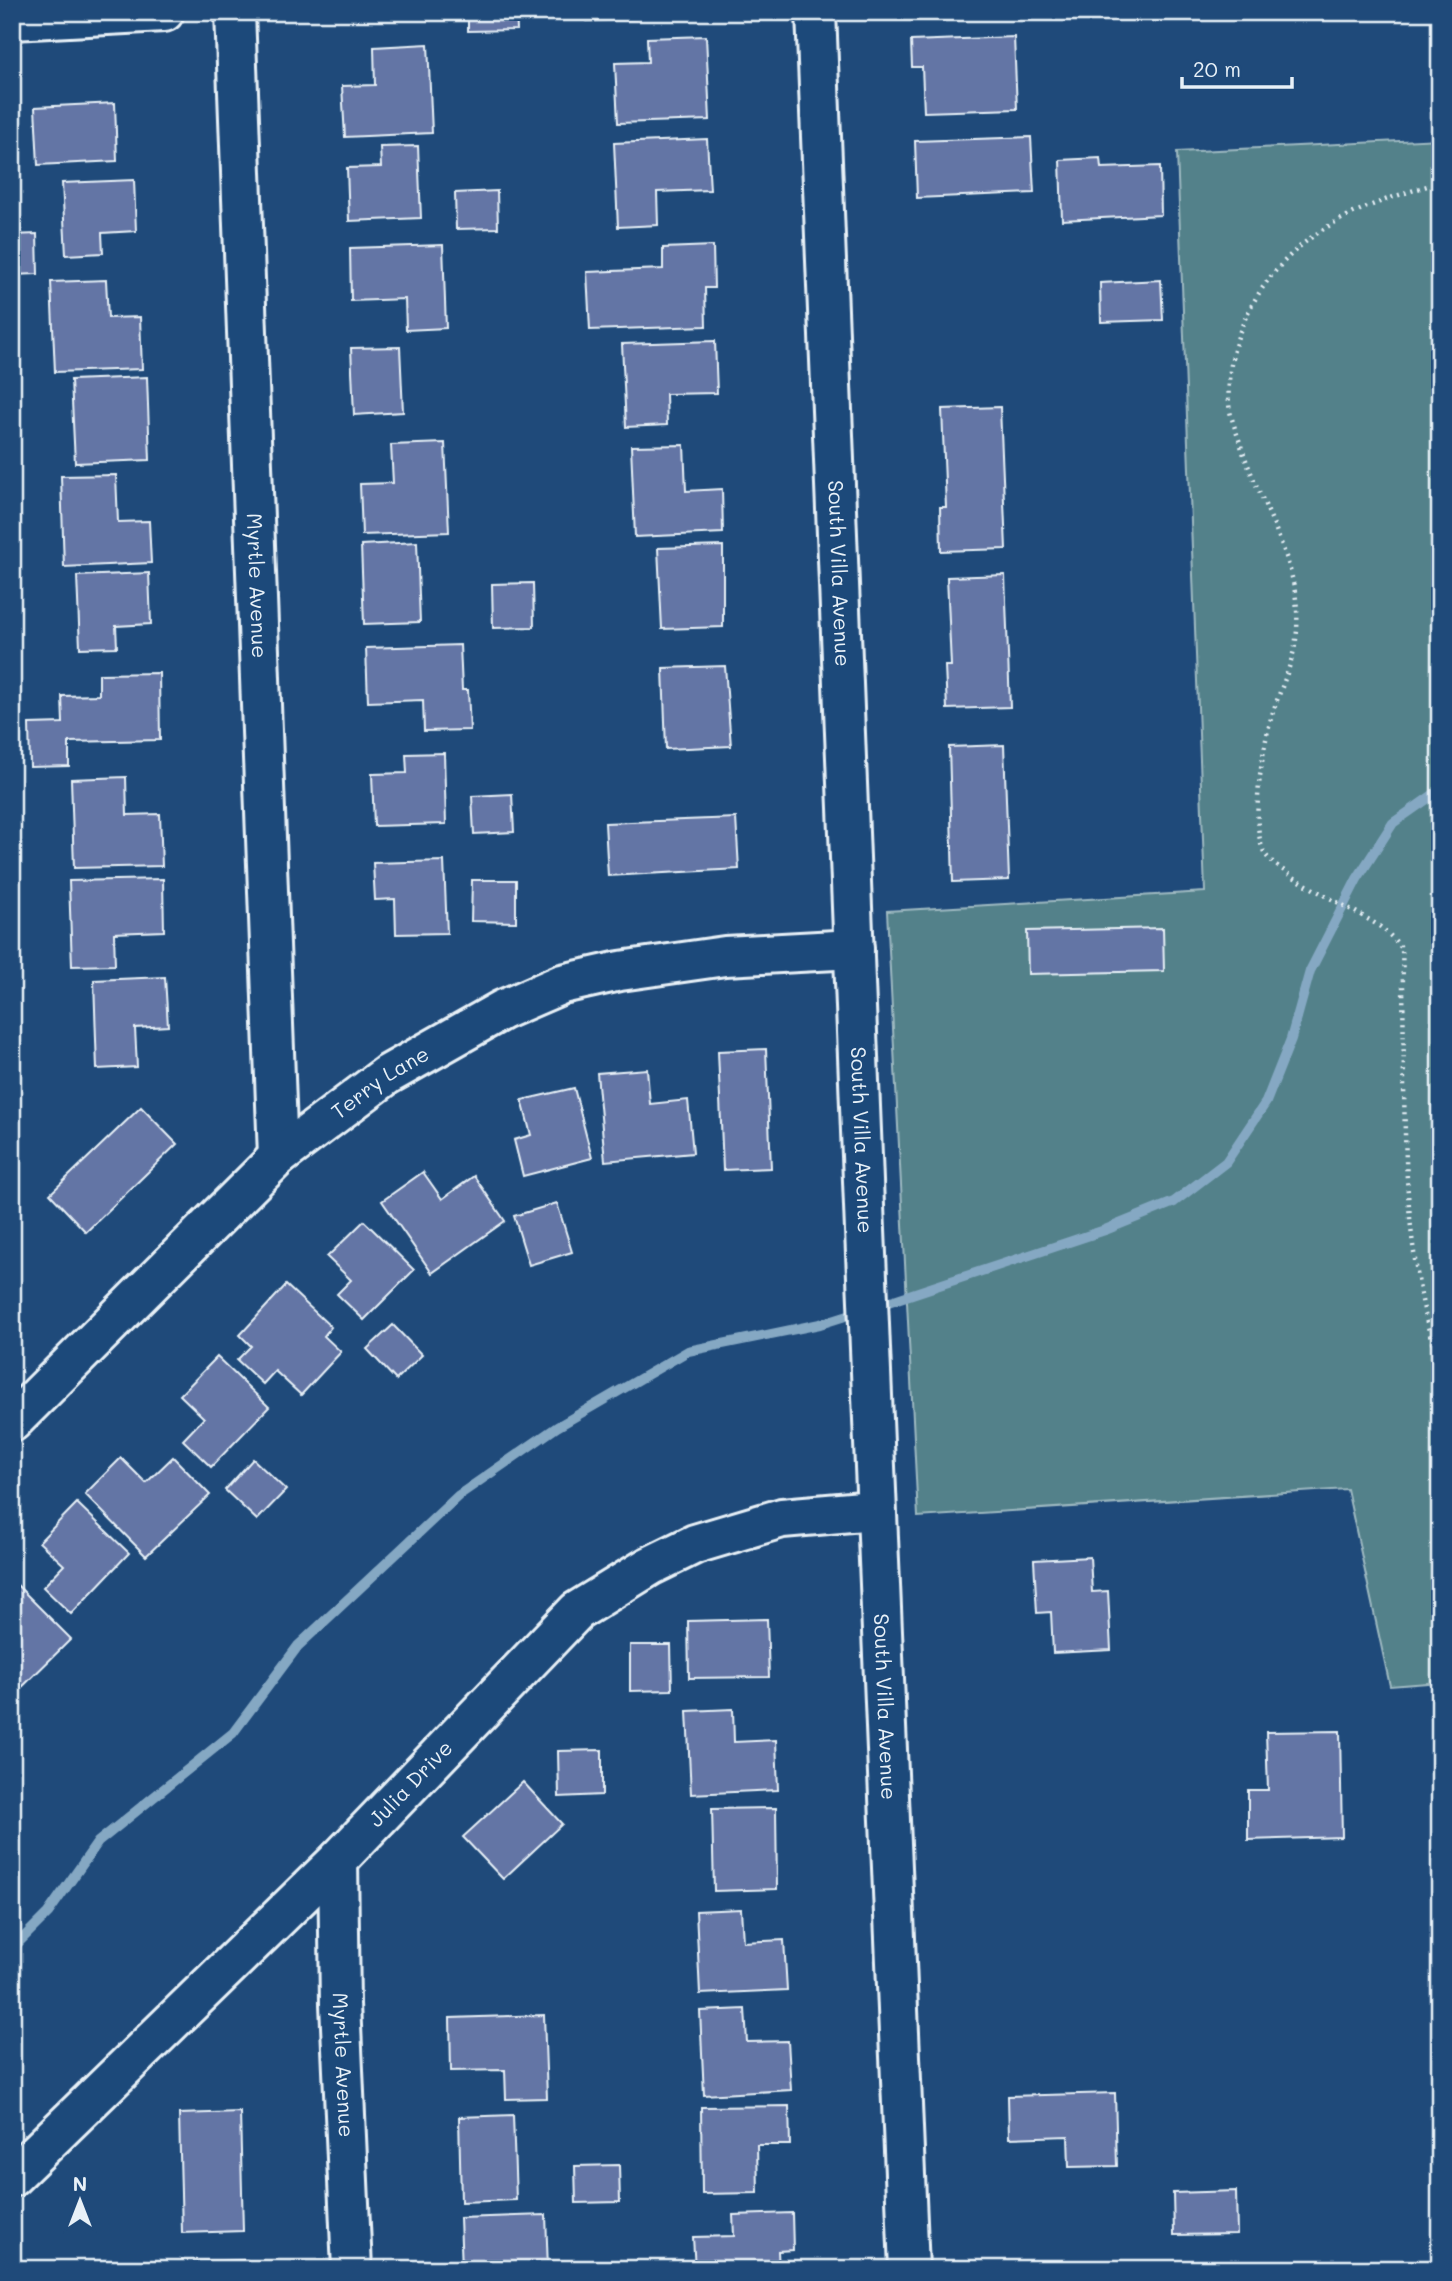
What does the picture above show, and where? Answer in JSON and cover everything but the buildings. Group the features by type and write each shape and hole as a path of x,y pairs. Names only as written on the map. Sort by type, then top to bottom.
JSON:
{"street":[{"path":"12,20 164,12"},
{"name":"Myrtle Avenue","path":"235,12 278,1157"},
{"name":"South Villa Avenue","path":"816,12 869,1279 874,1510 909,2269"},
{"name":"Terry Lane","path":"12,1422 278,1157 387,1075 502,1010 562,984 677,961 855,949"},
{"name":"Julia Drive","path":"12,2178 338,1860 577,1611 650,1566 695,1544 782,1518 874,1510"},
{"name":"Myrtle Avenue","path":"338,1860 340,2004 352,2269"}],"path":[{"path":"1440,181 1370,205 1326,228 1286,257 1260,291 1241,324 1231,367 1229,405 1243,451 1285,548 1296,591 1297,632 1270,722 1256,823 1264,855 1317,891 1380,926 1402,948 1403,1118 1414,1247 1433,1346 1440,1368"}],"green space":[{"path":"1440,139 1440,1682 1390,1686 1347,1489 918,1517 887,911 1205,892 1177,152"}],"waterway":[{"path":"876,1306 1105,1230 1174,1202 1226,1162 1266,1102 1291,1039 1310,971 1357,879 1393,823 1440,790"},
{"path":"12,1949 48,1913 98,1842 233,1733 298,1646 459,1495 557,1427 688,1351 820,1324 861,1311"}]}
